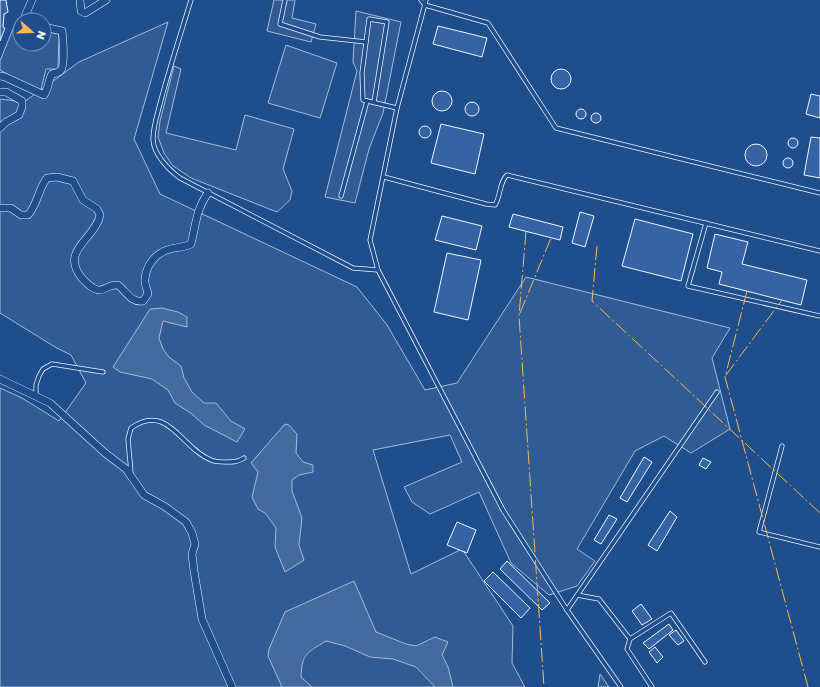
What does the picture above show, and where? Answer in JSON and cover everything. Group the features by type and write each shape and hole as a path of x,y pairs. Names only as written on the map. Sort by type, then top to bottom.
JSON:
{"street":[{"path":"27,12 32,0"},
{"path":"80,0 81,11 85,13 106,0"},
{"path":"0,76 44,95 47,91 50,77 52,74 59,72 64,64 62,31 52,29"},
{"path":"0,92 6,92 22,101 22,107 19,115 6,122 0,128"},
{"path":"0,208 11,208 21,215 28,215 32,210 43,182 47,178 57,177 73,181 83,200 97,209 100,215 97,226 83,241 75,255 76,271 85,283 96,289 100,290 109,285 118,285 130,298 138,302 143,301 148,294 144,280 153,258 166,250 186,247 191,244 197,214 203,199 208,193"},
{"path":"0,379 50,402 105,454 126,470 144,495 164,506 186,522 195,544 192,554 202,619 232,687"}],"lane":[{"path":"191,0 172,60 156,121 153,140 154,149 168,170 208,193 353,268 378,270"},
{"path":"285,0 280,24 320,37 366,42"},
{"path":"421,0 425,5 488,23 556,128 820,193"},
{"path":"426,0 397,108 370,240 378,270 503,510 567,610 621,687"},
{"path":"374,102 387,22 369,19 362,73 363,100 397,108"},
{"path":"341,196 367,101"},
{"path":"384,177 486,204 495,205 503,178 507,175 820,251"},
{"path":"706,223 688,286 820,316"},
{"path":"36,396 36,385 39,376 43,369 52,364 103,372"},
{"path":"567,610 717,392"},
{"path":"132,478 128,440 131,428 139,422 149,419 157,419 166,424 201,454 212,461 239,461 244,458"},
{"path":"782,446 759,532 820,547"},
{"path":"577,595 599,599 630,639"},
{"path":"652,687 627,649 630,639 671,613 705,662"}],"shaded area":[{"path":"274,0 295,0 292,18 316,24 311,42 267,31"},
{"path":"356,11 401,22 383,113 369,149 355,203 325,197 357,71 353,62"},
{"path":"168,22 134,139 160,194 357,287 387,325 425,390 457,383 526,277 730,328 712,358 730,429 691,453 664,436 635,451 577,549 595,561 577,586 549,595 511,563 479,492 430,514 412,502 404,487 462,462 450,435 373,450 411,574 462,549 513,626 512,663 525,687 0,687 0,388 22,398 59,421 86,383 71,355 55,347 0,313 0,99 24,102 38,92 0,70 0,61 12,31 12,52 52,52 52,33 59,34 58,69 46,69 41,90 79,62"},
{"path":"286,45 337,63 320,118 268,103"},
{"path":"174,66 181,69 166,133 236,150 245,115 294,129 283,169 292,191 290,200 277,212 191,178 172,165 164,153 158,137 160,121"},
{"path":"162,308 178,312 187,317 187,327 163,321 159,338 163,349 169,357 181,366 184,378 192,392 204,403 216,403 231,421 245,429 237,442 204,425 192,414 175,403 168,390 152,379 120,372 113,367 150,309"},
{"path":"285,424 289,425 297,434 296,453 303,462 313,465 313,472 299,475 292,480 292,491 302,518 299,545 304,560 285,572 275,547 276,528 265,513 258,509 252,497 258,472 251,463"},
{"path":"354,581 376,632 406,644 416,646 435,637 448,642 442,655 448,667 453,687 435,687 416,667 393,659 370,657 345,646 326,641 310,651 304,658 301,677 312,687 282,687 268,656 269,649 285,612"},
{"path":"600,674 609,687 598,687"}],"building":[{"path":"0,0 6,0 8,12 4,14 3,27 5,28 0,41"},
{"path":"438,26 487,38 482,57 433,44"},
{"path":"561,69 568,72 571,79 568,86 561,89 554,86 551,79 554,72"},
{"path":"442,91 449,94 452,101 449,108 442,111 435,108 432,101 435,94"},
{"path":"811,94 820,96 820,118 806,114"},
{"path":"469,102 475,102 479,106 479,112 475,116 469,116 465,112 465,106"},
{"path":"579,109 583,109 585,110 585,118 579,119 576,116 576,112"},
{"path":"594,113 598,113 600,114 600,122 594,123 591,120 591,116"},
{"path":"441,124 484,134 475,174 431,163"},
{"path":"423,126 427,126 431,132 427,138 423,138 419,134 419,130"},
{"path":"811,137 820,138 820,178 804,175"},
{"path":"791,138 795,138 797,139 797,147 791,148 788,145 788,141"},
{"path":"756,144 764,147 767,155 764,163 756,166 748,163 745,155 748,147"},
{"path":"786,158 790,158 792,159 792,167 786,168 783,165 783,161"},
{"path":"580,212 594,216 585,247 572,243"},
{"path":"513,214 563,227 560,240 509,227"},
{"path":"442,216 482,226 476,250 435,240"},
{"path":"635,219 693,234 681,281 622,266"},
{"path":"715,234 748,242 742,264 807,280 801,305 719,284 722,272 707,268"},
{"path":"447,253 481,260 468,320 434,312"},
{"path":"644,457 652,462 627,502 620,498"},
{"path":"703,458 711,462 706,469 699,465"},
{"path":"670,511 677,517 657,551 648,545"},
{"path":"609,515 617,519 601,544 594,540"},
{"path":"457,522 476,530 467,553 447,545"},
{"path":"507,561 550,603 542,610 500,569"},
{"path":"493,572 530,608 521,618 484,581"},
{"path":"641,604 652,619 642,625 632,611"},
{"path":"669,624 673,630 649,649 643,643"},
{"path":"676,630 684,641 678,645 669,635"},
{"path":"655,647 663,657 657,663 649,652"}],"power":[{"path":"526,231 519,316 544,687"},
{"path":"520,313 551,238"},
{"path":"597,246 592,301 820,513"},
{"path":"747,291 725,377 808,687"},
{"path":"726,375 782,300"}]}
